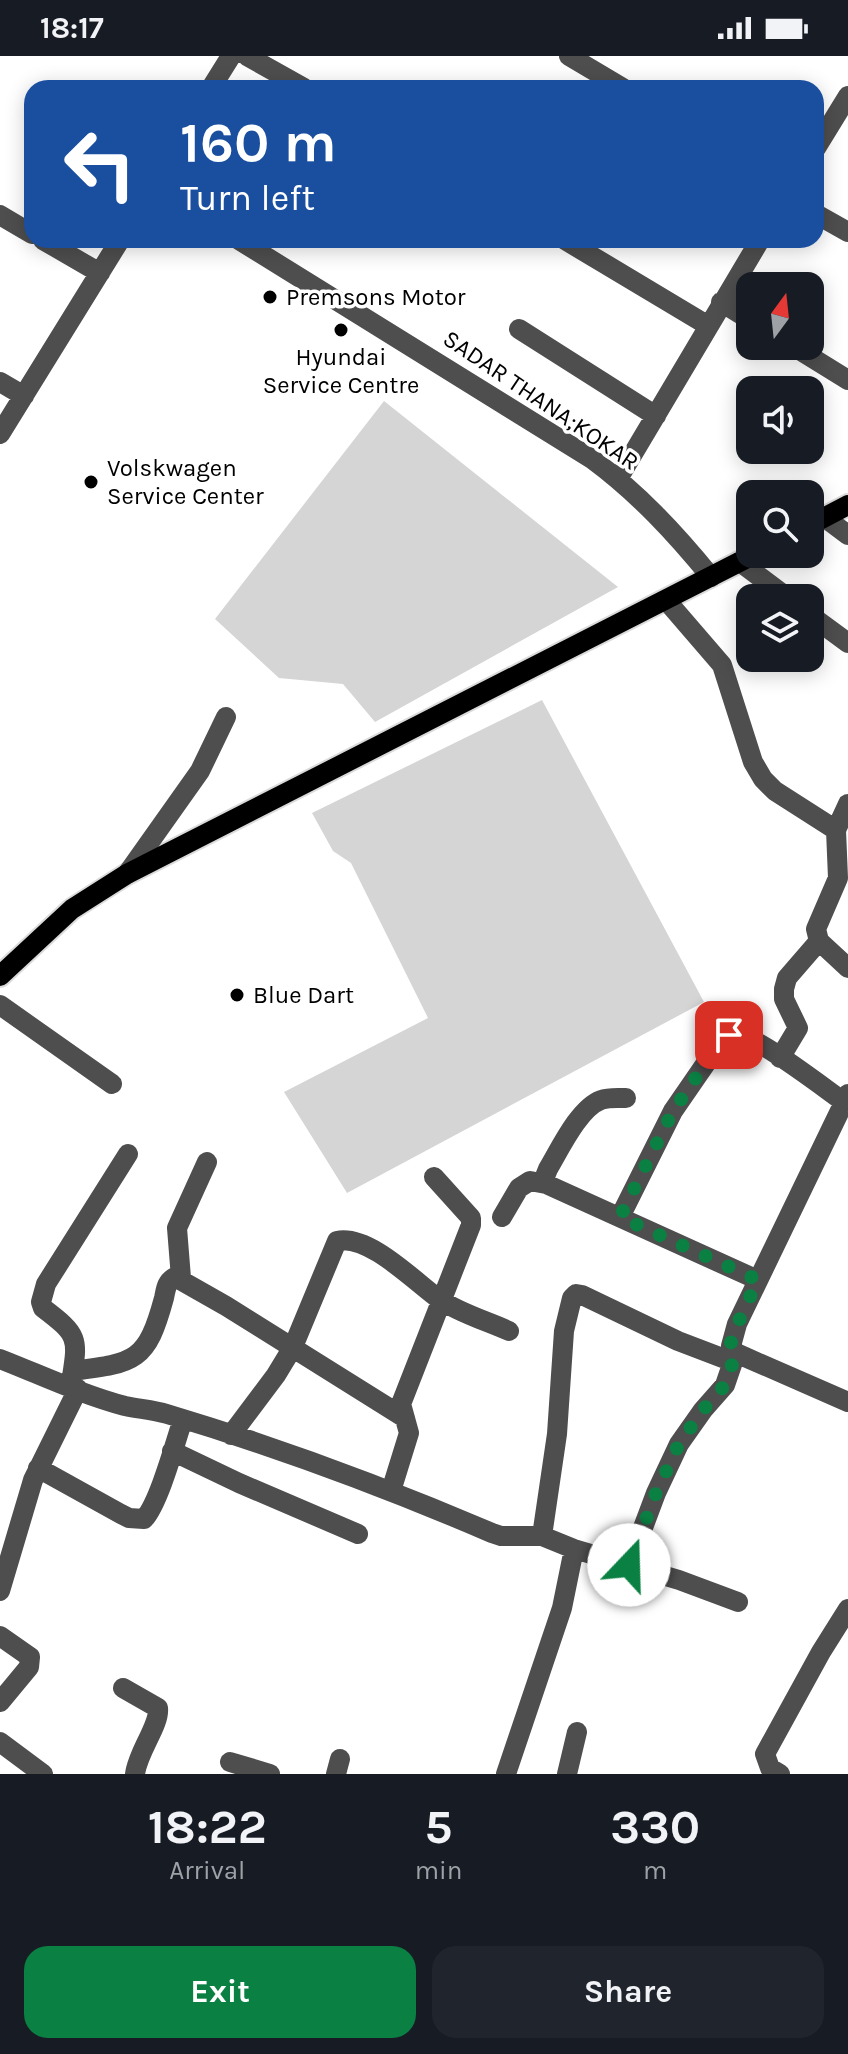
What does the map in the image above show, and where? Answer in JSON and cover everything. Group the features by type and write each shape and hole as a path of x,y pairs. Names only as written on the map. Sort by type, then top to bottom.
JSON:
{"main road":[{"path":"824,517 848,505"},
{"path":"0,976 72,909 127,874 736,564"}],"street":[{"path":"216,80 231,56"},
{"path":"247,56 290,80"},
{"path":"569,56 610,80"},
{"path":"824,135 848,96"},
{"path":"0,215 24,229"},
{"path":"824,218 848,232"},
{"path":"57,248 100,273"},
{"path":"0,434 115,248"},
{"name":"SADAR THANA;KOKAR","path":"252,248 417,349 618,479 671,528 711,577"},
{"path":"578,248 707,325"},
{"path":"618,479 755,248"},
{"path":"721,302 736,311"},
{"path":"519,329 656,416"},
{"path":"816,360 848,380"},
{"path":"0,382 24,396"},
{"path":"824,524 848,535"},
{"path":"758,568 774,584"},
{"path":"666,600 722,665 753,762 763,779 775,791 836,830"},
{"path":"824,625 848,643"},
{"path":"127,874 200,771 226,717"},
{"path":"848,804 836,830 838,878 818,918 816,929 819,941 848,968"},
{"path":"780,1058 798,1028 784,999 787,978 819,941"},
{"path":"0,1005 112,1084"},
{"path":"620,1217 673,1111 724,1037 742,1035 846,1098 731,1338 734,1357 725,1385 679,1444 656,1493 629,1565"},
{"path":"546,1184 544,1179 548,1169 583,1113 604,1099 626,1098"},
{"path":"0,1591 7,1540 74,1383 76,1343 73,1334 43,1308 42,1295 128,1154"},
{"path":"181,1278 177,1228 207,1162"},
{"path":"391,1491 409,1433 401,1404 468,1233 471,1218 434,1177"},
{"path":"502,1217 519,1188 530,1181 546,1184 758,1280"},
{"path":"231,1435 293,1347 337,1241 351,1242 386,1257 441,1301 509,1331"},
{"path":"74,1383 141,1353 156,1326 168,1282 175,1277 405,1418"},
{"path":"542,1536 557,1434 564,1331 572,1298 576,1294 678,1341 734,1357 848,1402"},
{"path":"0,1359 74,1383 127,1406 183,1419 391,1491 501,1536 542,1536 738,1602"},
{"path":"38,1468 121,1514 139,1520 149,1514 183,1419"},
{"path":"172,1451 358,1534"},
{"path":"506,1774 562,1608 574,1549"},
{"path":"780,1774 770,1768 765,1754 848,1609"},
{"path":"0,1636 30,1657 29,1667 0,1702"},
{"path":"123,1688 158,1708 159,1717 145,1740 135,1774"},
{"path":"567,1774 577,1732"},
{"path":"0,1742 43,1774"},
{"path":"230,1762 270,1774"}],"shaded area":[{"path":"384,401 618,587 375,722 343,684 279,678 215,619"},
{"path":"542,700 704,1002 347,1193 284,1092 428,1018 351,863 333,851 312,813"}],"place":[{"name":"Premsons Motor","path":"270,297"},
{"name":"Hyundai Service Centre","path":"341,330"},
{"name":"Volskwagen Service Center","path":"91,482"},
{"name":"Blue Dart","path":"237,995"}],"route":[{"path":"629,1565 656,1493 679,1444 725,1385 736,1353 731,1346 731,1338 758,1280 620,1217 673,1111 724,1037 729,1035"}]}
